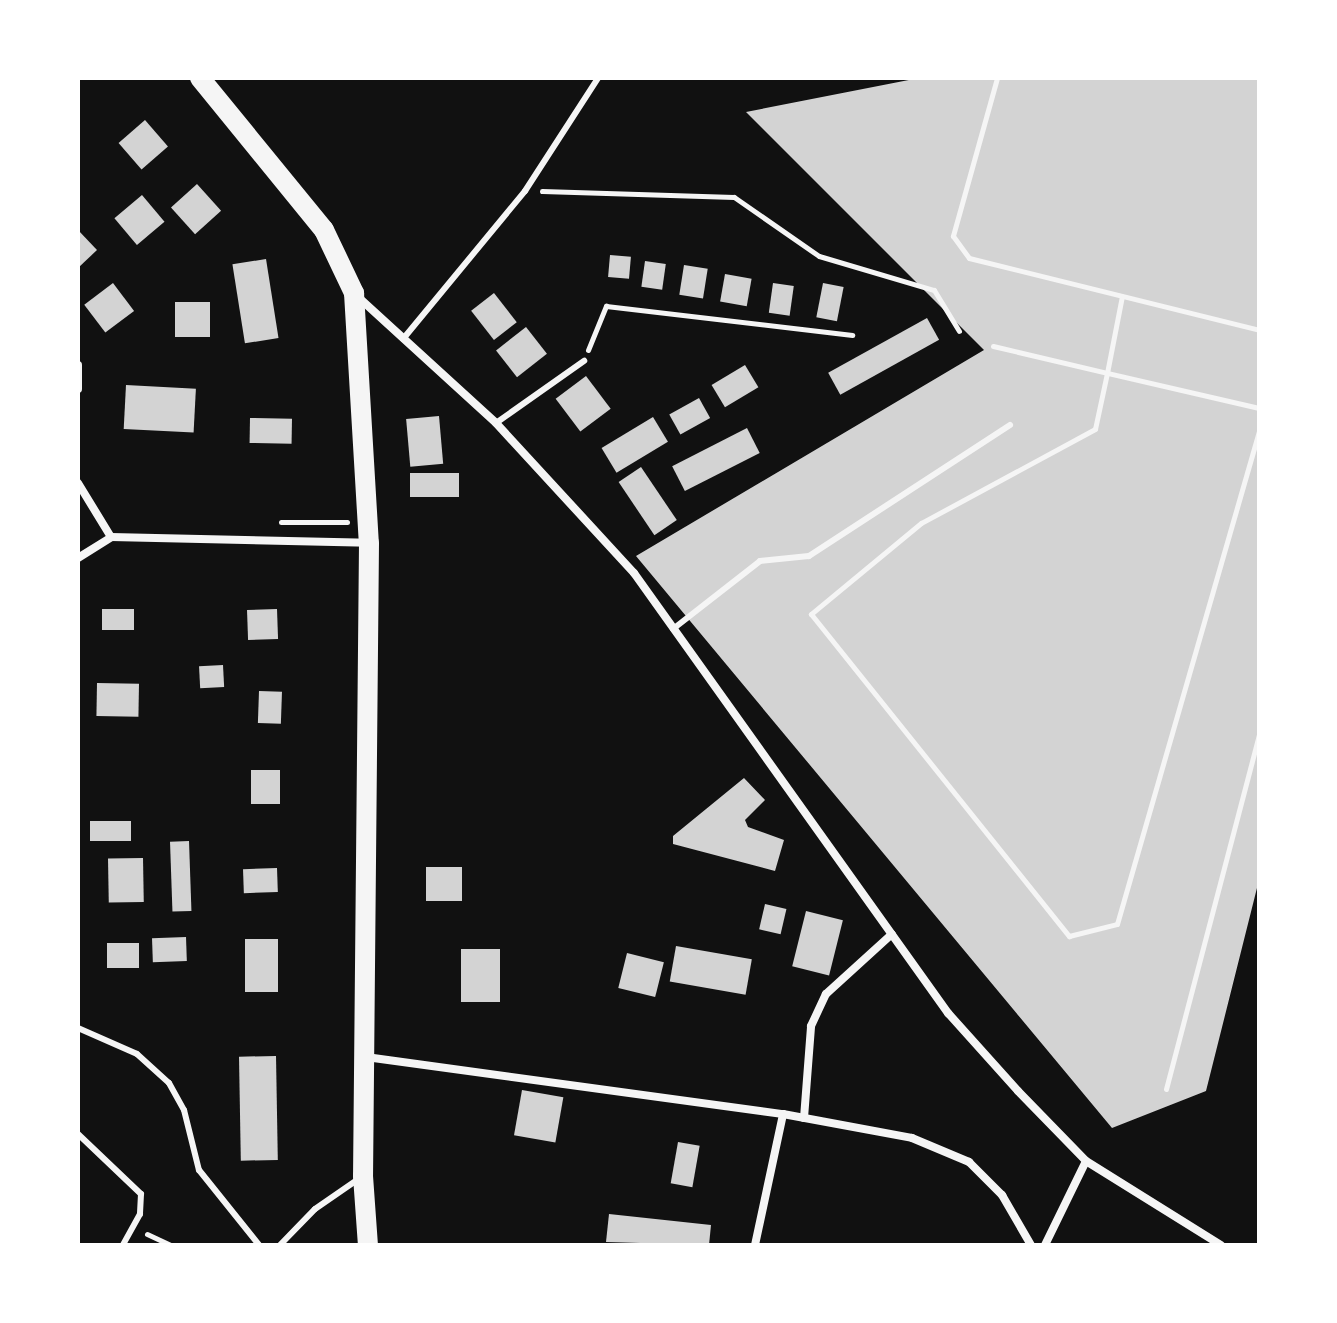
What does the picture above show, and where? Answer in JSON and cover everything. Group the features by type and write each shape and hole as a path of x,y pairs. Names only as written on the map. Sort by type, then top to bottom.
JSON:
{"main road":[{"path":"200,78 324,230 354,293 369,543 363,1176 368,1245"}],"street":[{"path":"354,293 496,423 634,573 948,1013 1086,1161 1221,1245"},
{"path":"78,365 78,389"},
{"path":"78,483 111,537"},
{"path":"78,558 111,537 369,543"},
{"path":"804,1118 811,1026 826,994 892,934"},
{"path":"366,1057 783,1114 912,1138 969,1162 1002,1195 1031,1245"},
{"path":"755,1245 783,1114"},
{"path":"1045,1245 1086,1161"}],"lane":[{"path":"403,339 525,191 598,78"},
{"path":"496,423 584,361"},
{"path":"673,629 760,561 809,556 1010,425"},
{"path":"78,1028 137,1054 169,1083 184,1110 199,1170 259,1245"},
{"path":"78,1134 141,1194 133,1228 123,1245"},
{"path":"280,1245 315,1209 363,1176"}],"path":[{"path":"997,78 953,236 969,258 1259,330"},
{"path":"525,191 734,197 819,256 934,290 959,331"},
{"path":"1122,296 1095,429 921,523 811,614 1069,936 1117,924 1259,431"},
{"path":"584,361 606,306 852,335"},
{"path":"993,346 1259,408"},
{"path":"1166,1089 1259,735"},
{"path":"133,1228 171,1245"}],"building":[{"path":"919,78 1259,78 1259,880 1206,1091 1112,1128 636,556 984,350 746,112"},
{"path":"145,120 168,146 142,169 119,143"},
{"path":"197,184 221,211 195,234 171,207"},
{"path":"142,195 164,222 137,245 114,218"},
{"path":"78,230 97,250 78,268"},
{"path":"610,255 631,257 629,279 608,277"},
{"path":"266,259 279,338 245,343 232,264"},
{"path":"645,261 666,264 662,290 641,287"},
{"path":"684,265 708,269 703,298 679,295"},
{"path":"725,274 752,279 747,306 720,302"},
{"path":"113,283 134,311 105,333 84,305"},
{"path":"773,283 794,286 790,316 769,313"},
{"path":"823,283 844,287 837,321 816,317"},
{"path":"494,293 517,322 494,340 471,311"},
{"path":"175,302 210,302 210,337 175,337"},
{"path":"927,318 939,340 840,395 828,373"},
{"path":"526,327 547,354 517,377 496,350"},
{"path":"745,365 758,387 725,407 712,385"},
{"path":"586,376 611,409 580,432 556,399"},
{"path":"126,385 196,389 194,433 124,429"},
{"path":"699,398 710,418 680,435 669,414"},
{"path":"439,416 443,464 410,467 406,419"},
{"path":"653,417 668,442 617,473 602,448"},
{"path":"250,418 292,419 292,444 250,443"},
{"path":"747,428 760,453 685,491 672,466"},
{"path":"641,467 677,520 654,535 619,482"},
{"path":"410,473 459,473 459,497 410,497"},
{"path":"102,609 134,609 134,630 102,630"},
{"path":"277,609 278,639 248,640 247,610"},
{"path":"223,665 224,687 200,688 199,666"},
{"path":"97,683 139,684 138,717 96,716"},
{"path":"259,691 282,692 281,724 258,723"},
{"path":"251,770 280,770 280,804 251,804"},
{"path":"744,778 765,800 745,820 748,827 784,840 775,871 673,844 673,836"},
{"path":"90,821 131,821 131,841 90,841"},
{"path":"189,841 191,911 172,912 170,842"},
{"path":"143,858 144,902 109,903 108,859"},
{"path":"426,867 462,867 462,901 426,901"},
{"path":"277,868 278,892 244,893 243,869"},
{"path":"765,904 786,909 781,934 759,929"},
{"path":"806,911 843,920 829,975 792,966"},
{"path":"186,937 187,961 153,962 152,938"},
{"path":"245,939 278,939 278,992 245,992"},
{"path":"107,943 139,943 139,968 107,968"},
{"path":"676,946 752,959 746,995 670,981"},
{"path":"461,949 500,949 500,1002 461,1002"},
{"path":"627,953 664,962 655,997 618,988"},
{"path":"276,1056 278,1160 241,1161 239,1057"},
{"path":"522,1090 563,1097 555,1143 514,1135"},
{"path":"678,1142 700,1146 692,1187 671,1183"},
{"path":"609,1214 711,1225 709,1245 606,1242"}]}
